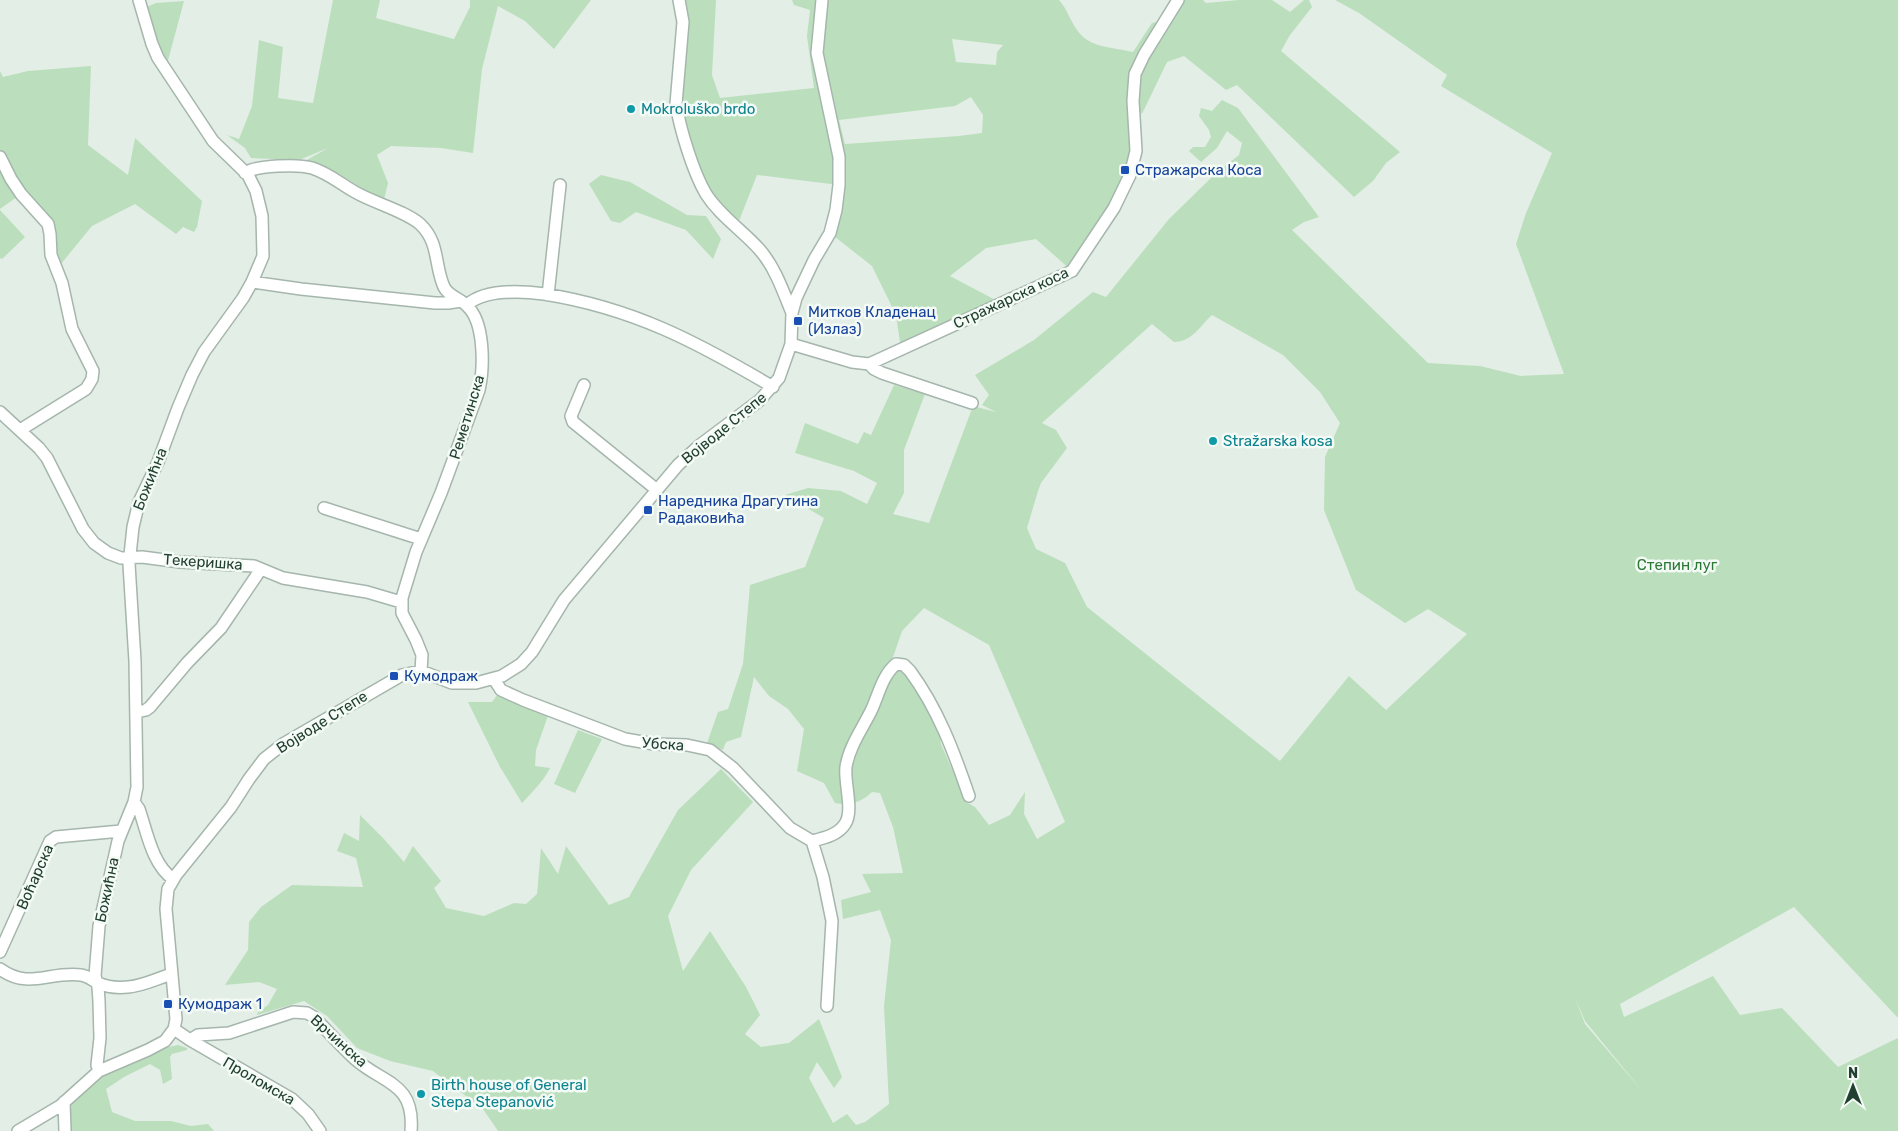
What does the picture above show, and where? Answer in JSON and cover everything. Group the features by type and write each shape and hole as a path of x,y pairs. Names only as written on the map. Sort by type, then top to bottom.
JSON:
{"street":[{"name":"Божићна","path":"100,1071 97,1065 100,1050 100,1020 95,969 101,914 121,830 134,802 136,787 137,712 129,558 137,506 158,462 192,375 204,352 243,298 252,282 262,256 264,228 256,191 245,173 213,141 158,58 139,0"},
{"path":"679,0 683,22 676,104 680,123 699,178 705,193 714,204 766,258 780,284 792,316"},
{"path":"792,316 796,298 830,233 836,210 839,184 839,157 817,53 822,0"},
{"name":"Стражарска коса","path":"869,364 1072,271 1114,208 1130,175 1136,151 1133,93 1135,74 1144,55 1178,0"},
{"path":"0,157 21,194 48,224 51,255 62,283 72,329 93,371 91,382 86,389 20,430"},
{"name":"Реметинска","path":"245,173 253,168 264,167 313,168 377,203 410,217 425,230 434,244 445,288 464,303 475,318 482,347 481,382 459,446 421,540 401,602"},
{"path":"548,295 560,185"},
{"path":"252,282 301,290 435,303 464,303 508,291 589,302 637,317 711,351 773,387"},
{"name":"Војводе Степе","path":"174,1029 176,1019 166,910 168,889 173,879 231,807 264,759 283,744 392,680 408,673 421,671 459,684 494,679 516,668 532,652 564,600 689,453 752,407 773,387 783,370 791,344 792,316"},
{"path":"791,344 852,362 869,364 882,373 972,403"},
{"path":"584,386 571,416 573,422 657,490"},
{"name":"Текеришка","path":"0,412 39,448 47,458 87,535 108,553 129,558 142,557 180,562 248,565 291,580 367,592 401,602"},
{"path":"324,508 421,540"},
{"path":"137,712 150,707 221,628 261,569"},
{"path":"401,602 402,613 422,655 421,671"},
{"path":"827,1006 832,921 825,886 812,841 834,834 847,822 849,809 846,764 880,686 888,672 896,664 904,665 910,671 940,719 969,796"},
{"name":"Убска","path":"494,679 501,690 625,739 654,744 687,744 710,750 732,768 790,828 812,841"},
{"path":"134,802 139,809 157,860 164,871 173,879"},
{"name":"Воћарска","path":"0,952 50,841 56,837 121,830"},
{"path":"0,969 11,976 23,980 66,974 84,976 96,982 112,986 133,987 172,974"},
{"name":"Врчинска","path":"190,1040 198,1035 229,1033 293,1012 307,1013 314,1017 357,1060 401,1090 408,1104 411,1131"},
{"path":"18,1131 64,1102 100,1071 158,1045 170,1037 174,1029 190,1040"},
{"name":"Проломска","path":"190,1040 292,1099 308,1114 320,1131"},
{"path":"64,1102 65,1131"}],"green space":[{"path":"333,0 380,0 376,18 454,39 470,7 470,0 591,0 554,49 525,21 498,6 482,69 473,153 441,148 391,146 377,155 388,183 384,200 326,167 305,161 328,148 299,160 251,158 245,148 227,135 239,139 252,106 259,40 283,47 278,98 313,103"},
{"path":"682,0 716,0 712,75 720,98 814,88 807,36 810,10 794,5 792,0 1059,0 1077,30 1089,41 1133,52 1152,23 1167,20 1178,0 1203,0 1206,3 1272,0 1290,12 1304,0 1309,0 1312,7 1290,35 1281,51 1400,152 1386,163 1373,181 1354,197 1237,85 1226,90 1184,56 1167,62 1142,114 1134,102 1134,161 1072,271 1036,239 986,248 950,276 1001,303 901,349 896,315 872,266 830,233 839,185 757,175 737,226 708,194 688,144 675,73","holes":["952,39 1003,45 997,52 996,65 956,62","971,97 983,115 982,133 845,144 839,120 955,106"]},
{"name":"Степин луг","path":"1335,0 1898,0 1898,1018 1794,907 1620,1004 1624,1017 1713,976 1740,1015 1782,1008 1838,1067 1898,1038 1898,1131 498,1131 483,1109 433,1071 390,1061 357,1048 327,1016 304,1001 257,1015 258,1012 268,1005 277,989 259,982 225,985 248,950 249,922 261,907 292,885 363,887 356,858 337,851 344,833 359,841 360,815 404,862 413,846 441,881 434,888 446,908 484,916 514,903 526,904 537,894 541,848 558,874 566,846 609,905 629,897 678,810 721,769 753,802 691,870 668,916 683,971 710,931 746,987 760,1015 745,1034 761,1047 789,1043 819,1019 842,1077 834,1088 817,1062 809,1078 833,1123 847,1114 856,1125 865,1122 889,1104 884,1006 891,940 880,910 843,919 841,900 871,892 862,874 903,873 893,827 880,793 872,792 855,802 835,803 824,783 797,771 804,729 788,709 769,696 754,677 741,737 726,742 723,750 707,743 718,712 728,709 743,664 750,585 805,567 824,518 785,495 808,488 841,491 867,504 877,483 854,471 795,453 805,423 858,444 864,432 871,435 894,385 925,394 904,450 904,493 893,514 929,523 973,406 996,412 982,405 989,395 975,375 1034,340 1093,292 1106,297 1169,219 1212,177 1239,155 1242,143 1227,131 1217,148 1201,162 1189,151 1193,147 1205,147 1211,137 1209,130 1199,116 1201,108 1212,111 1222,100 1238,108 1319,217 1304,222 1292,230 1428,363 1480,366 1521,376 1564,374 1516,244 1526,213 1552,153 1441,86 1447,75 1359,13","holes":["1212,315 1283,355 1320,392 1340,423 1325,457 1324,510 1356,590 1405,623 1428,609 1467,634 1386,710 1349,676 1280,761 1087,607 1065,563 1036,549 1027,528 1041,483 1067,448 1056,430 1042,423 1152,324 1174,342 1191,336","924,608 989,645 1065,822 1037,839 1024,814 1025,792 1010,815 989,825 975,807 966,802 941,744 938,721 915,686 892,660 902,631","1575,998 1585,1021 1643,1092 1585,1024"]},
{"path":"184,1 166,68 142,9 156,3"},
{"path":"91,66 88,145 128,175 135,138 202,201 197,227 194,232 183,227 176,234 135,204 92,226 56,270 50,234 21,194 0,209 0,71 3,77 28,71"},
{"path":"601,175 630,182 687,215 706,216 721,239 713,259 686,230 636,212 620,223 611,221 589,184"},
{"path":"0,210 25,237 2,259 0,258"},
{"path":"501,690 550,710 536,750 535,766 550,768 541,782 522,803 500,767 468,702 492,702"},
{"path":"578,730 602,739 575,793 554,784"},
{"path":"178,1045 187,1048 187,1050 172,1054 170,1057 172,1079 163,1084 160,1070 150,1064 124,1077 106,1089 112,1112 135,1121 171,1121 191,1126 208,1124 214,1131 65,1131 67,1105 102,1074 155,1050"}],"place":[{"name":"Mokroluško brdo","path":"631,109"},
{"name":"Стражарска Коса","path":"1125,170"},
{"name":"Митков Кладенац (Излаз)","path":"798,321"},
{"name":"Stražarska kosa","path":"1213,441"},
{"name":"Наредника Драгутина Радаковића","path":"648,510"},
{"name":"Кумодраж","path":"394,676"},
{"name":"Кумодраж 1","path":"168,1004"},
{"name":"Birth house of General Stepa Stepanović","path":"421,1094"}]}
